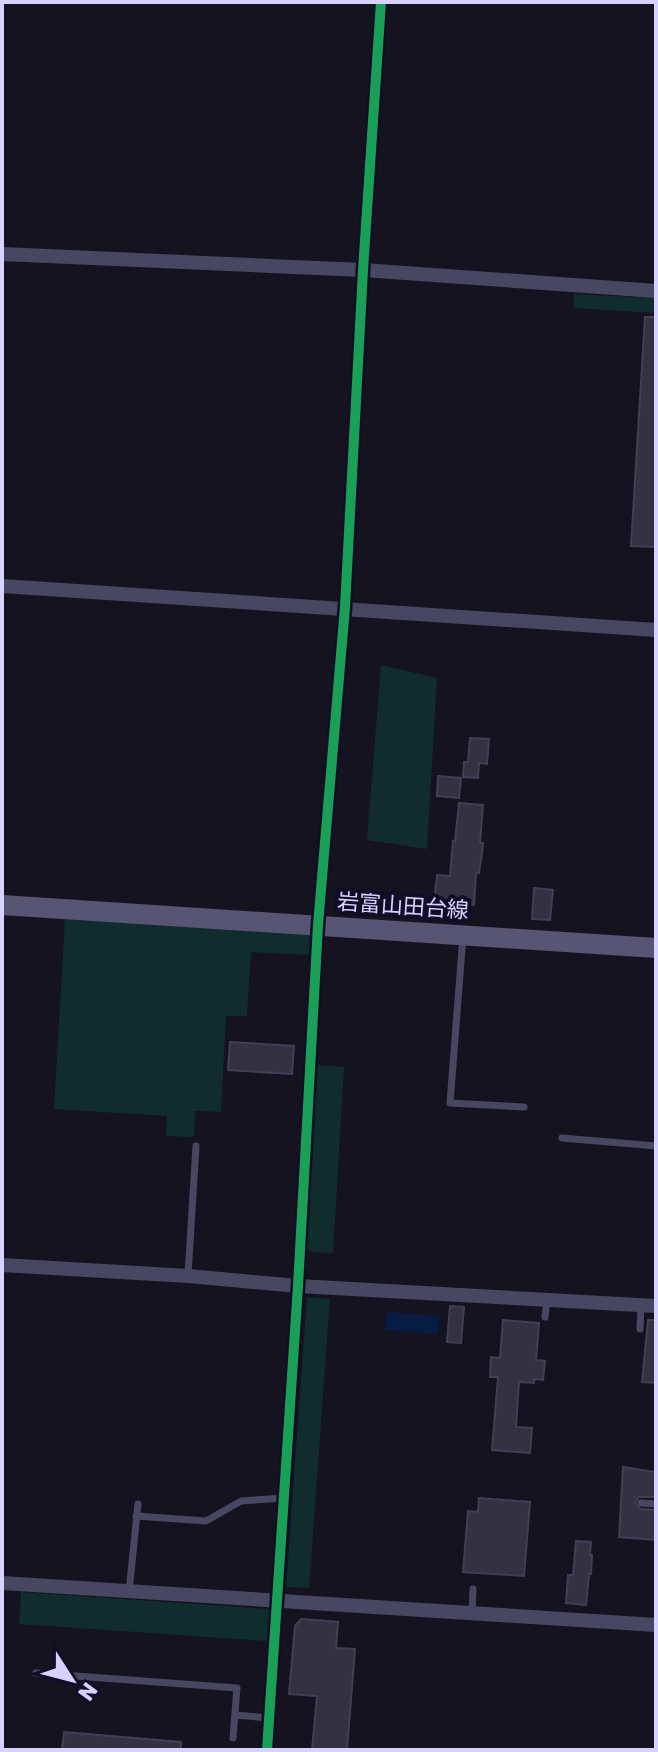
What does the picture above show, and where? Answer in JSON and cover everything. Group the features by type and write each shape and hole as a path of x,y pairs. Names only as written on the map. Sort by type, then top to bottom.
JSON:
{"main road":[{"name":"岩富山田台線","path":"2,905 656,948"}],"street":[{"path":"267,1750 318,925 345,607 381,2"},
{"path":"2,254 363,270 656,291"},
{"path":"2,586 656,630"},
{"path":"2,1265 298,1286 649,1305"},
{"path":"2,1583 656,1625"}],"lane":[{"path":"463,935 450,1103 524,1107"},
{"path":"562,1138 656,1146"},
{"path":"188,1276 196,1146"},
{"path":"545,1317 547,1300"},
{"path":"640,1329 649,1305"},
{"path":"136,1516 206,1521 241,1501 284,1498"},
{"path":"641,1503 656,1504"},
{"path":"129,1592 138,1504"},
{"path":"472,1613 473,1589"},
{"path":"36,1673 237,1688 233,1738"},
{"path":"235,1715 269,1718"}],"green space":[{"path":"574,294 656,298 656,313 574,308"},
{"path":"381,665 437,678 427,849 367,840"},
{"path":"65,919 312,933 311,955 251,952 247,1016 226,1016 221,1112 195,1111 194,1137 166,1136 167,1116 54,1109"},
{"path":"315,1065 344,1067 333,1253 304,1251"},
{"path":"307,1297 330,1299 309,1588 286,1587"},
{"path":"21,1592 270,1609 268,1641 19,1624"}],"water":[{"path":"386,1312 440,1316 438,1334 385,1330"}],"building":[{"path":"645,317 656,317 656,547 631,546"},
{"path":"470,738 489,739 487,764 479,763 478,778 463,777"},
{"path":"438,776 461,778 459,798 437,796"},
{"path":"459,803 483,805 480,843 483,843 479,873 476,873 474,905 434,902 437,875 450,876"},
{"path":"534,888 553,890 550,920 532,919"},
{"path":"230,1042 294,1046 292,1074 228,1070"},
{"path":"450,1306 464,1307 461,1343 447,1342"},
{"path":"503,1320 539,1323 536,1360 545,1361 543,1380 519,1382 516,1427 532,1428 530,1453 492,1450 498,1377 490,1377 491,1357 500,1358"},
{"path":"648,1320 656,1320 656,1383 642,1382"},
{"path":"623,1467 656,1472 656,1497 639,1497 635,1503 640,1509 656,1510 656,1540 619,1537"},
{"path":"479,1498 530,1502 524,1576 463,1572 468,1511 478,1512"},
{"path":"576,1541 591,1542 591,1574 586,1605 566,1603 568,1575 573,1575"},
{"path":"301,1619 338,1622 336,1648 355,1649 347,1750 312,1750 317,1696 289,1694 295,1626"},
{"path":"64,1732 181,1742 181,1750 62,1750"}],"cycle path":[{"path":"267,1750 318,925 345,607 381,2"}]}
